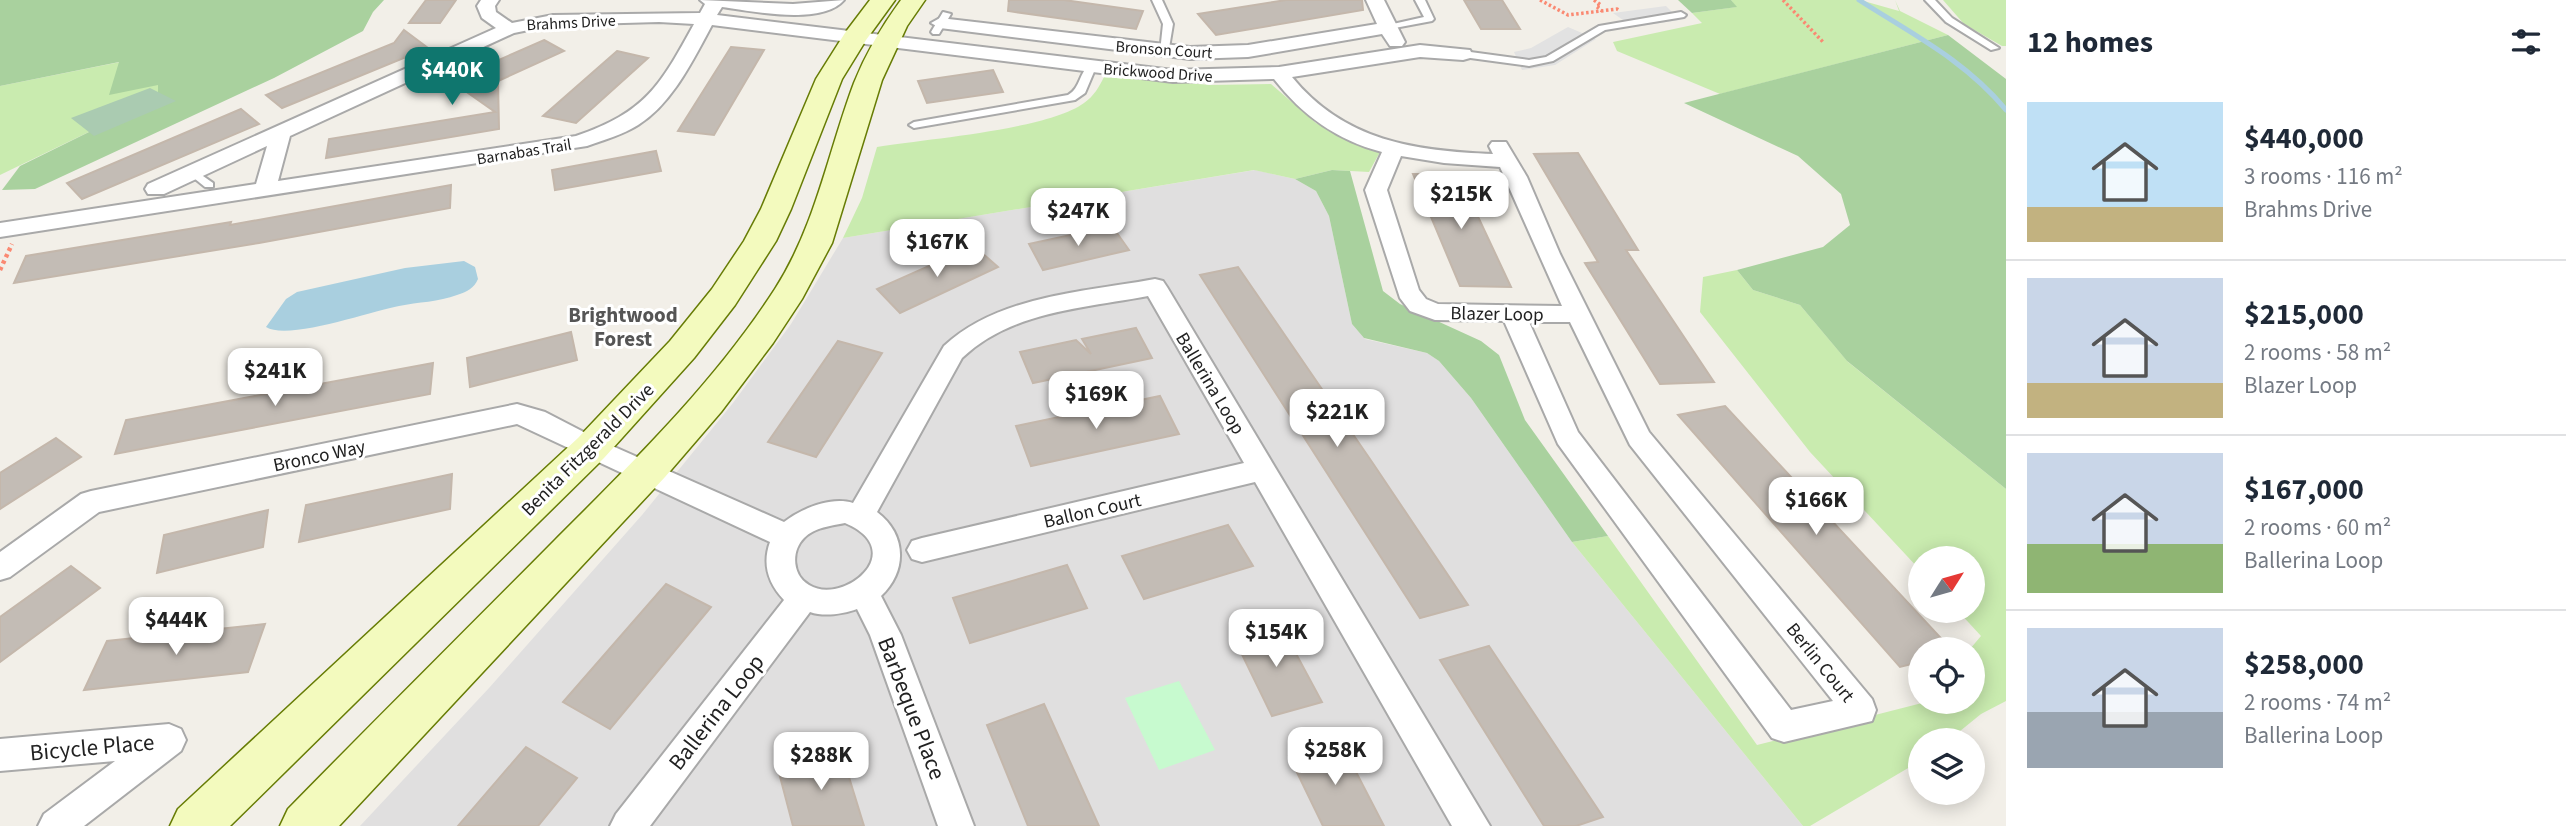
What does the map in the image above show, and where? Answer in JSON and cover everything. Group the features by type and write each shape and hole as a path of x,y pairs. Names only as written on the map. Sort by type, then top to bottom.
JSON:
{"main road":[{"name":"Benita Fitzgerald Drive","path":"195,826 591,448 705,322 743,268 777,207 815,108 834,68 854,36 883,0"},
{"path":"304,826 647,472 722,388 786,298 805,263 823,226 861,96 886,40 914,0"}],"street":[{"path":"490,0 486,6 488,14 509,29"},
{"path":"710,7 810,10 827,6 835,0"},
{"path":"1375,0 1387,29 1403,52"},
{"name":"Brahms Drive","path":"156,189 509,29 534,22 657,17 710,7 854,36"},
{"name":"Barnabas Trail","path":"6,237 266,188 556,147 602,134 645,110 680,64 710,7"},
{"name":"Bronson Court","path":"941,23 1165,52 1248,51 1387,29"},
{"name":"Brickwood Drive","path":"854,36 1173,76 1279,73 1403,52 1443,51 1463,54"},
{"path":"1091,67 1099,44"},
{"name":"Berlin Court","path":"1279,73 1301,101 1318,115 1352,135 1393,150 1442,158 1504,153 1577,314 1639,438 1860,710 1784,727 1567,437 1513,313"},
{"path":"266,188 281,132"},
{"name":"Blazer Loop","path":"1393,150 1376,190 1408,292 1418,305 1435,312 1577,314"},
{"name":"Ballerina Loop","path":"860,516 953,352 966,337 1004,317 1154,287 1472,826"},
{"name":"Bronco Way","path":"0,568 91,502 517,414 543,422 591,448 647,472"},
{"name":"Ballon Court","path":"922,550 1262,470"},
{"path":"647,472 788,537"},
{"path":"845,512 860,516 882,532 887,544 888,557 880,576 864,592 834,602 804,597 791,589 782,577 779,564 781,550 799,525 822,515 845,512"},
{"name":"Barbeque Place","path":"864,592 878,617 956,826"},
{"name":"Ballerina Loop","path":"628,826 804,597"},
{"name":"Bicycle Place","path":"0,755 169,740 56,826"}],"lane":[{"path":"1157,0 1168,24 1165,52"},
{"path":"1387,29 1429,19 1420,0"},
{"path":"1930,0 1949,20 1994,48"},
{"path":"1463,54 1517,64 1536,62 1549,59 1601,28 1681,15"},
{"path":"914,125 1072,99 1080,93 1091,67"},
{"path":"193,172 209,185"}],"path":[{"path":"1539,0 1568,15 1578,11 1620,11"},
{"path":"1594,0 1601,5 1596,6 1602,10"},
{"path":"1783,0 1823,42"},
{"path":"1578,11 1586,17"},
{"path":"0,270 6,237"}],"shaded area":[{"path":"1666,6 1680,20 1633,27 1613,13"},
{"path":"1568,27 1596,39 1555,65 1522,70 1514,52 1531,48"},
{"path":"1255,170 1295,179 1316,191 1329,216 1352,324 1365,339 1427,353 1439,361 1471,398 1572,542 1803,826 360,826 489,688 642,515 733,403 791,324 843,238"}],"green space":[{"path":"0,0 384,0 373,12 363,31 274,78 35,189 2,190 20,166 158,98 158,85 109,95 119,62 0,86"},
{"path":"1678,0 1731,0 1737,7 1692,13"},
{"path":"1731,0 1860,0 1899,11 1895,0 1900,11 1948,35 1720,94 1617,51 1613,42 1702,23 1692,13 1736,7"},
{"path":"1943,0 2006,0 2006,46 1964,24"},
{"path":"1948,35 2006,79 2006,489 1847,361 1800,305 1753,290 1737,270 1823,247 1850,225 1841,194 1798,156 1684,103"},
{"path":"120,62 159,85 159,98 0,175 0,86"},
{"path":"1104,77 1211,85 1271,84 1316,123 1380,152 1369,172 1332,170 1295,179 1254,170 843,238 862,198 877,147 985,132 1043,120 1084,103 1096,91"},
{"path":"150,88 176,101 94,136 71,118"},
{"path":"1332,170 1350,171 1383,291 1400,304 1481,341 1499,355 1525,420 1608,536 1572,542 1471,398 1439,361 1427,353 1364,338 1352,324 1329,216 1316,191 1295,179"},
{"path":"1737,270 1753,290 1800,305 1848,362 2006,489 2006,701 1985,712 1985,637 1980,637 1969,623 1985,623 1985,546 1908,546 1908,557 1810,452 1700,312 1703,277"},
{"path":"1608,536 1757,745 1908,707 1908,714 1981,714 1964,728 1908,728 1908,768 1810,826 1803,826 1572,542"},
{"path":"1179,681 1215,750 1159,770 1125,698"}],"water":[{"path":"464,261 475,267 478,279 470,289 450,297 399,306 311,328 277,330 266,327 286,299 297,292 405,268"}],"building":[{"path":"426,0 456,0 440,23 409,23"},
{"path":"1009,0 1064,0 1143,11 1136,29 1008,11"},
{"path":"1286,0 1362,0 1363,10 1216,35 1198,14"},
{"path":"1464,0 1502,0 1520,29 1481,29"},
{"path":"404,30 428,48 282,108 266,95 394,43"},
{"path":"544,40 564,51 498,81 499,129 326,158 329,139 495,112 451,81"},
{"path":"731,47 764,50 714,135 678,131"},
{"path":"617,51 648,58 576,123 543,116"},
{"path":"993,70 1003,92 927,103 918,81"},
{"path":"241,109 259,124 82,199 67,183"},
{"path":"656,151 661,171 555,190 552,170"},
{"path":"1578,153 1638,250 1626,250 1714,382 1660,384 1585,263 1598,262 1534,154"},
{"path":"1413,174 1458,174 1511,287 1460,286"},
{"path":"451,185 450,208 259,243 14,283 26,256 231,222 230,225"},
{"path":"1112,226 1129,250 1043,270 1029,244"},
{"path":"974,246 998,267 900,313 877,289"},
{"path":"1238,267 1468,605 1420,618 1200,275"},
{"path":"1136,328 1152,358 1033,383 1020,352 1076,340 1091,354 1082,339"},
{"path":"571,332 577,360 470,387 467,358"},
{"path":"838,341 882,353 816,457 768,442"},
{"path":"433,363 430,394 115,454 126,420"},
{"path":"1160,396 1179,434 1031,466 1016,426"},
{"path":"1725,406 1908,603 1908,623 1927,623 1940,637 1908,637 1908,665 1900,667 1678,415"},
{"path":"56,438 81,457 0,509 0,473"},
{"path":"452,474 450,509 299,542 306,505"},
{"path":"268,510 263,547 157,573 164,535"},
{"path":"1228,525 1253,566 1144,599 1122,556"},
{"path":"1067,565 1087,608 970,643 953,598"},
{"path":"71,566 100,588 0,662 0,617"},
{"path":"666,584 711,607 610,729 563,702"},
{"path":"1279,622 1322,702 1272,716 1232,634"},
{"path":"265,624 248,672 84,690 107,641"},
{"path":"1489,646 1603,817 1576,826 1544,826 1440,660"},
{"path":"1044,704 1099,826 1028,826 987,725"},
{"path":"1340,741 1384,826 1323,826 1289,756"},
{"path":"526,747 577,778 538,826 458,826"},
{"path":"840,748 864,826 793,826 778,769"}],"waterway":[{"path":"1859,0 1956,63 1974,77 2006,110"}],"district":[{"name":"Brightwood Forest","path":"623,327"}]}
